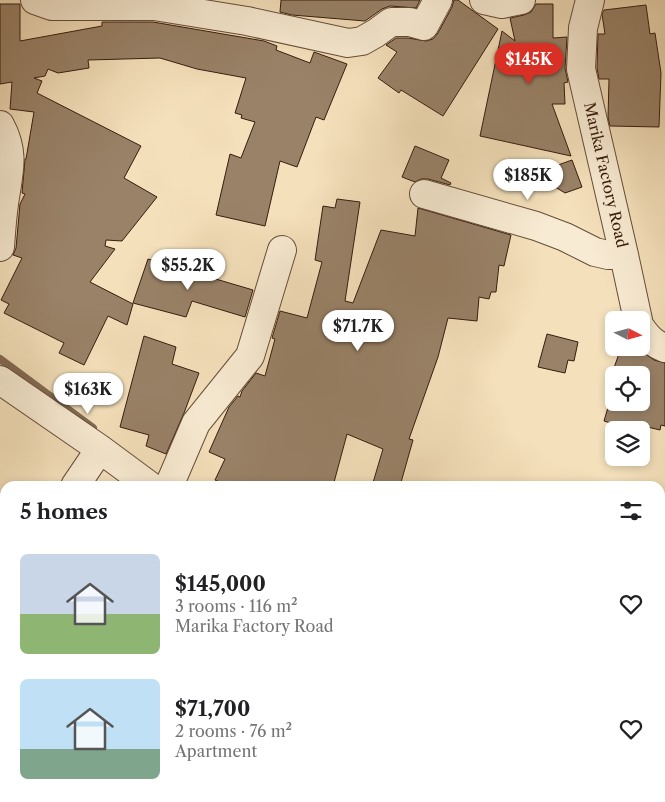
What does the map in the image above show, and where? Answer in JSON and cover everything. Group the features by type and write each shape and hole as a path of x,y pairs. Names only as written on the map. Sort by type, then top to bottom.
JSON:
{"street":[{"path":"36,0 52,6 154,6 247,22 348,43 362,41 391,22 410,22 424,26 438,0"},
{"path":"484,0 502,4 521,0"},
{"name":"Marika Factory Road","path":"590,0 583,28 581,68 636,311"},
{"path":"0,125 6,136 11,157 8,169 0,247"},
{"path":"424,194 529,223 566,237 595,252 608,255 624,255"},
{"path":"171,481 196,423 250,356 282,250"},
{"path":"650,340 665,348"},
{"path":"0,380 143,481"},
{"path":"78,481 100,449"}],"building":[{"path":"281,0 420,0 416,8 390,6 382,9 365,21 292,15 280,12"},
{"path":"454,0 458,0 498,29 443,116 401,90 399,93 378,78 397,52 386,45 396,38 426,41 433,39 452,7"},
{"path":"0,4 20,4 20,41 102,26 102,22 153,22 264,41 277,46 276,50 310,63 314,52 347,64 324,120 316,117 297,167 280,161 265,226 216,215 230,154 241,158 255,122 241,118 242,115 235,113 246,78 197,69 160,58 88,60 89,68 58,73 48,69 45,76 34,78 42,81 37,93 141,146 124,178 157,197 122,241 106,240 105,246 115,249 90,282 133,304 127,325 108,316 84,365 59,353 64,343 4,313 9,304 1,300 22,258 13,255 16,248 20,204 25,194 22,193 25,159 34,112 10,109 12,82 0,84"},
{"path":"536,4 553,4 553,38 567,37 565,68 568,82 564,83 565,104 552,104 571,156 480,136 502,31 515,41 510,18 531,12"},
{"path":"646,5 650,34 655,33 661,73 659,127 610,126 608,118 609,79 599,79 597,68 598,34 605,34 602,14 604,10"},
{"path":"415,146 449,160 441,178 451,183 450,185 428,179 421,179 415,182 402,177"},
{"path":"572,160 582,187 565,193 552,185 547,169"},
{"path":"337,199 360,202 345,301 353,303 381,230 415,236 418,208 511,235 504,266 499,265 496,292 491,292 489,299 479,297 477,321 448,318 438,357 409,439 413,440 401,481 373,481 383,449 347,434 334,481 217,481 215,480 225,459 209,452 229,407 238,396 240,397 242,391 256,373 265,376 275,339 272,338 280,311 307,318 322,262 315,260 323,206 335,208"},
{"path":"148,259 253,290 245,317 192,301 186,317 133,303"},
{"path":"547,334 578,342 574,361 568,360 565,373 538,367"},
{"path":"144,336 176,347 172,364 199,373 166,454 146,446 149,435 120,427"},
{"path":"618,356 648,356 654,360 665,363 665,426 661,425 660,430 650,428 650,421 604,421 607,411 650,411 650,366 615,366"}],"waterway":[{"path":"0,359 93,428"}]}
